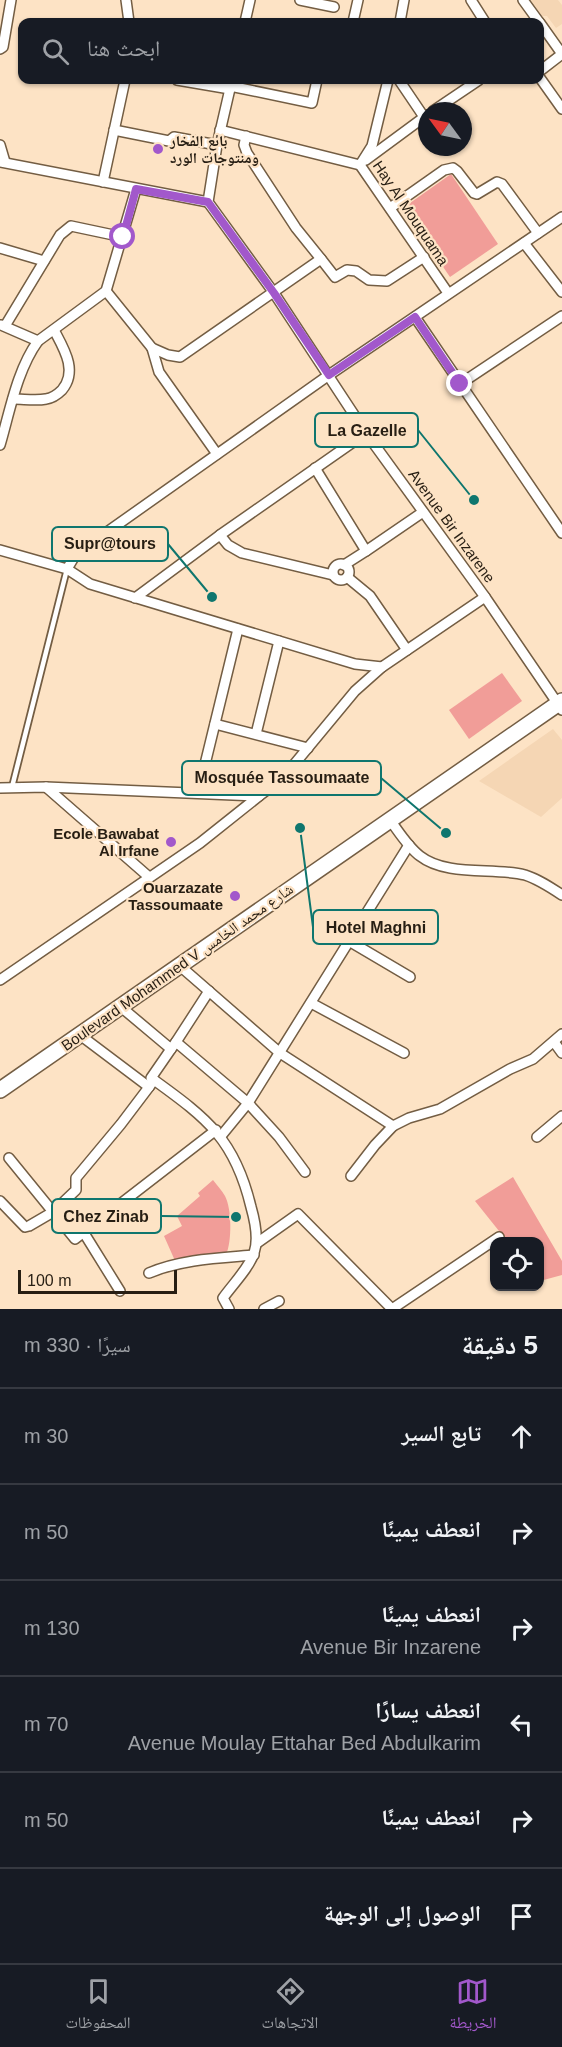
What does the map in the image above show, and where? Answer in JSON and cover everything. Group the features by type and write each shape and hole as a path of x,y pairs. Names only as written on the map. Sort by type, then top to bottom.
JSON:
{"main road":[{"name":"Boulevard Mohammed V شارع محمد الخامس","path":"0,1090 560,705"}],"street":[{"path":"0,49 3,47 4,15 11,0"},
{"path":"126,0 128,18"},
{"path":"246,18 250,0"},
{"path":"300,0 334,7"},
{"path":"354,18 358,0"},
{"path":"401,18 404,0"},
{"path":"471,0 482,18"},
{"path":"523,0 536,18"},
{"path":"544,30 562,54 544,68"},
{"path":"544,83 562,108"},
{"path":"103,182 124,84"},
{"path":"0,145 3,162 208,202 216,145 231,85 312,103 316,84"},
{"name":"Hay Al Mouquama","path":"387,84 372,146 360,165 448,293"},
{"path":"402,84 418,105"},
{"path":"446,102 473,84"},
{"path":"220,130 360,165 418,122"},
{"path":"114,130 170,141 174,137 216,145"},
{"path":"246,136 244,145 247,153 296,228 335,276 347,270 356,271 369,280 387,281 424,257"},
{"path":"390,208 444,170 453,168 477,194 497,182 502,184 538,233"},
{"path":"0,445 13,399 31,350 38,341 106,291 136,189"},
{"name":"Avenue Bir Inzarene","path":"208,202 274,293 366,433 560,705"},
{"path":"67,569 76,554 329,375 562,217"},
{"path":"38,341 2,326 60,235 71,226 123,237"},
{"path":"524,243 562,292"},
{"path":"0,249 44,261"},
{"path":"152,348 168,356 180,357 321,260"},
{"path":"106,291 152,348 159,372 217,454"},
{"path":"460,384 562,316"},
{"path":"415,317 562,533"},
{"path":"13,399 44,399 57,395 64,387 69,376 69,360 54,330"},
{"path":"135,598 220,535 366,433"},
{"path":"315,468 366,551"},
{"path":"333,575 334,567 344,565 423,512"},
{"path":"220,535 228,545 242,553 333,575 338,580 347,577"},
{"path":"0,550 67,569 90,585 355,664 382,667"},
{"path":"344,565 348,570 347,577"},
{"path":"347,577 370,596 407,650"},
{"path":"0,980 200,843 282,779 355,691 382,667 485,597"},
{"path":"198,793 238,629"},
{"path":"256,734 279,641"},
{"path":"215,724 308,748"},
{"path":"46,787 149,878"},
{"path":"0,788 46,787 259,796"},
{"path":"390,820 422,858 448,868 523,875 548,885 562,895"},
{"path":"9,1158 75,1239 218,1133 248,1103 409,845"},
{"path":"349,941 410,977"},
{"path":"180,966 280,1053 393,1126"},
{"path":"0,1201 24,1227 53,1212 76,1190 75,1178 121,1125 152,1084 152,1078 209,991"},
{"path":"311,1003 404,1053"},
{"path":"121,1006 248,1103 279,1137 305,1172"},
{"path":"351,1176 393,1126 440,1109 510,1069 533,1059 562,1034"},
{"path":"80,1035 195,1110 218,1133 231,1153 247,1190 257,1243 254,1255 223,1298 229,1309"},
{"path":"554,1042 562,1053"},
{"path":"537,1137 562,1116"},
{"path":"257,1243 298,1214 392,1309 490,1243"},
{"path":"84,1233 120,1291"},
{"path":"150,1273 164,1267 214,1258 254,1255"},
{"path":"264,1309 279,1301"}],"lane":[{"path":"12,788 67,569"}],"shaded area":[{"path":"531,0 558,0 562,5 562,24 556,28 547,16 542,16"},
{"path":"451,174 498,244 450,277 403,208"},
{"path":"502,673 522,701 469,739 449,710"},
{"path":"553,729 562,740 562,798 541,817 479,781"},
{"path":"513,1177 562,1261 562,1275 544,1280 544,1237 504,1237 475,1201"},
{"path":"213,1180 225,1196 229,1209 230,1234 226,1255 176,1263 164,1236 182,1226 177,1216 200,1196 198,1193"}],"place":[{"name":"بائع الفخار ومنتوجات الورد","path":"158,149"},
{"name":"La Gazelle","path":"474,500"},
{"name":"Supr@tours","path":"212,597"},
{"name":"Hotel Maghni","path":"300,828"},
{"name":"Mosquée Tassoumaate","path":"446,833"},
{"name":"Ecole Bawabat Al Irfane","path":"171,842"},
{"name":"Ouarzazate Tassoumaate","path":"235,896"},
{"name":"Chez Zinab","path":"236,1217"}],"route":[{"path":"123,237 136,189 208,202 274,293 329,375 415,317 460,384"}]}
